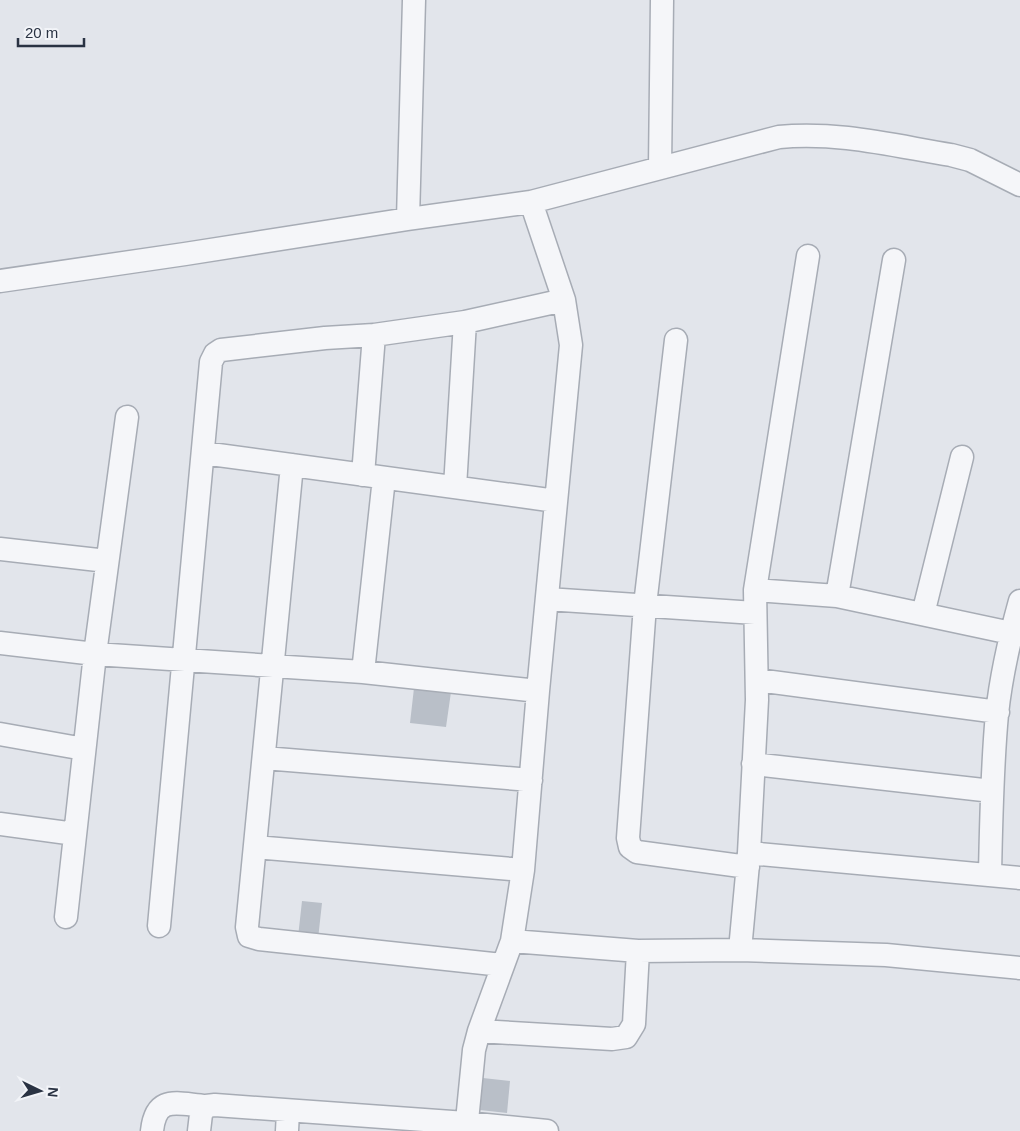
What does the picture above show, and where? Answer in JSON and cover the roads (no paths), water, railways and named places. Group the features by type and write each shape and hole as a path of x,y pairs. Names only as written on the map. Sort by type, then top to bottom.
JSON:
{"street":[{"path":"408,219 414,0"},
{"path":"660,168 662,0"},
{"path":"0,281 531,202 779,137 804,134 831,135 951,155 970,160 1020,184"},
{"path":"466,1127 474,1050 502,965 512,941 523,870 571,345 564,300 531,202"},
{"path":"740,950 749,860 757,680 755,590 808,256"},
{"path":"837,596 894,260"},
{"path":"159,926 211,362 215,354 221,350 326,338 374,335 465,322 564,300"},
{"path":"455,487 465,322"},
{"path":"363,672 374,476 374,335"},
{"path":"676,340 645,605 628,838 630,847 637,852 1020,878"},
{"path":"66,917 95,654 127,417"},
{"path":"203,453 556,501"},
{"path":"923,614 962,457"},
{"path":"292,465 247,927 249,936 259,939 502,965"},
{"path":"0,548 107,561"},
{"path":"755,590 837,596 1016,634"},
{"path":"547,599 755,613"},
{"path":"990,875 992,791 998,712 1016,634 1020,601"},
{"path":"0,643 95,654 363,672 538,691"},
{"path":"757,680 998,712"},
{"path":"0,734 84,749"},
{"path":"264,758 531,780"},
{"path":"753,764 992,791"},
{"path":"0,824 75,834"},
{"path":"255,847 523,870"},
{"path":"512,941 638,951 740,950 886,955 1020,968"},
{"path":"479,1031 612,1039 626,1036 634,1024 638,951"},
{"path":"152,1131 153,1118 159,1108 169,1104 215,1105 287,1121 547,1131"},
{"path":"199,1131 201,1114 206,1106"}]}
